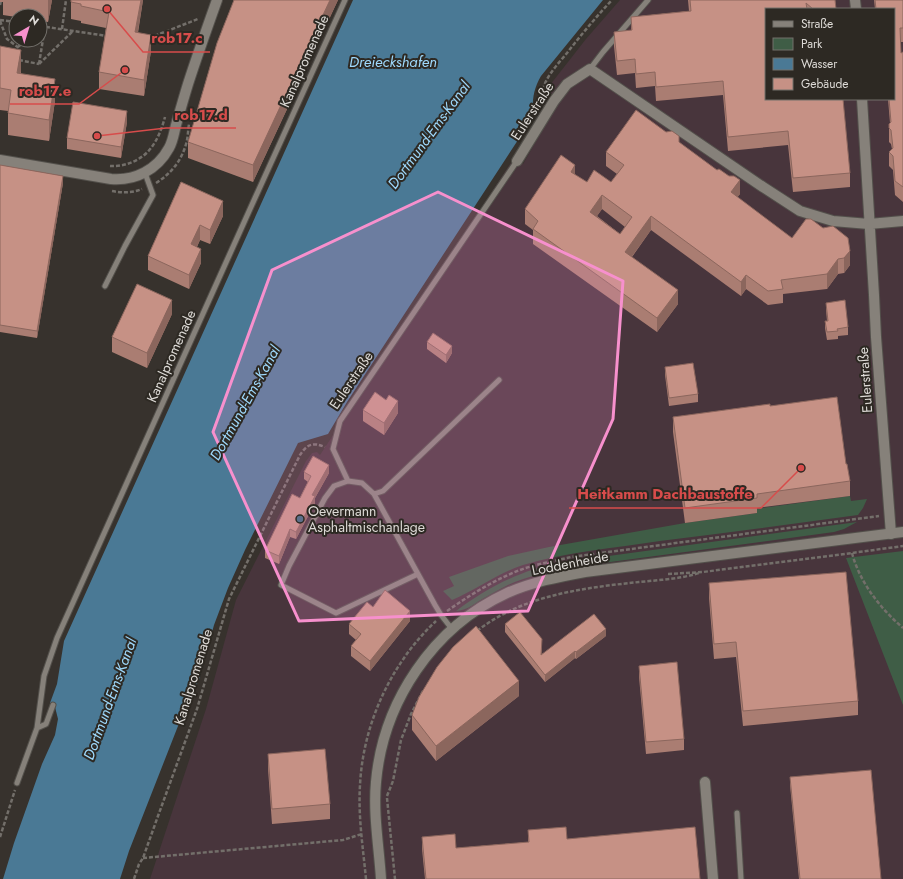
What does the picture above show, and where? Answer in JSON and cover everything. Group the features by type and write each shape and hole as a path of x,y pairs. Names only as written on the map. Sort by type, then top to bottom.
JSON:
{"street":[{"path":"0,160 111,180 130,179 154,168 170,147 188,83 217,0"},
{"path":"590,69 800,211 833,221 869,224 903,221"},
{"name":"Eulerstraße","path":"517,161 566,84 590,69"},
{"name":"Eulerstraße","path":"862,100 876,337 890,534"},
{"name":"Loddenheide","path":"382,879 376,809 376,783 383,741 390,721 398,702 414,674 430,652 452,629 477,610 506,594 527,585 585,572 903,532"},
{"path":"705,782 713,879"}],"lane":[{"name":"Kanalpromenade","path":"17,783 37,728 44,676 58,638 345,0"},
{"path":"590,69 648,0"},
{"name":"Eulerstraße","path":"333,449 340,421 517,161"},
{"path":"105,286 153,195 145,173"},
{"path":"374,494 383,491 499,380"},
{"path":"333,449 348,481"},
{"path":"418,574 336,613 281,585 289,566 325,498 334,486 348,481 362,483 374,494 441,615 452,629"},
{"name":"Kanalpromenade","path":"37,728 46,724 53,705"},
{"path":"737,812 741,879"}],"path":[{"path":"0,5 1,0"},
{"path":"62,29 66,0"},
{"path":"554,101 545,94 543,89 549,76 612,0"},
{"path":"142,41 201,18 198,25"},
{"path":"0,20 8,40"},
{"path":"48,27 112,36"},
{"path":"39,64 73,31"},
{"path":"19,48 18,60 39,64"},
{"path":"39,64 42,48"},
{"path":"104,165 124,165 141,158 151,149 158,137 166,114"},
{"path":"110,191 134,192 157,183 174,170 183,155 187,141 190,118"},
{"name":"Kanalpromenade","path":"134,879 197,710 229,599 303,449 312,444 318,444 333,449"},
{"path":"366,879 360,810 360,785 364,748 373,717 391,679 408,652 425,630 441,615 472,594 495,581 521,570 571,557 888,515"},
{"path":"666,574 703,572 903,546"},
{"path":"852,553 863,580 877,602 903,628"},
{"path":"476,632 496,618 516,608 556,594 609,585 687,577 703,572"},
{"path":"387,796 393,781 401,740 411,714 425,688"},
{"path":"0,837 17,783"},
{"path":"386,787 395,879"},
{"path":"143,858 343,840 358,834 362,834"}],"highlighted area":[{"path":"438,192 623,281 613,419 528,611 299,621 213,432 272,270"}],"shaded area":[{"path":"620,0 903,0 903,879 150,879 206,709 236,600 306,461 312,453 317,452 320,455 514,158 523,164 559,101 551,93 550,85 586,39"}],"green space":[{"path":"850,496 851,501 867,499 858,515 574,554 514,568 452,600 443,591 454,586 449,577 508,556 549,547 685,523 757,513 757,509 762,508"},
{"path":"857,522 844,529 834,532 573,567 548,572 508,585 468,608 456,611 479,595 504,581 546,566 572,561"},
{"path":"903,551 903,705 846,558"}],"water":[{"path":"353,0 603,0 541,76 536,86 534,96 533,117 347,402 328,434 298,443 245,550 228,588 214,625 199,680 189,698 129,851 120,879 3,879 42,764 55,735 58,719 55,707 50,703 57,684 64,641"}],"building":[{"path":"71,0 141,0 135,32 151,35 144,80 99,72 109,12 81,6 81,4 71,2"},
{"path":"234,0 330,0 253,165 188,142 217,43"},
{"path":"690,0 835,0 836,8 812,8 806,3 807,8 765,8 765,100 843,100 850,173 793,178 788,131 728,137 723,81 656,87 655,72 636,74 635,59 617,61 614,32 632,30 631,17 691,11"},
{"path":"875,0 903,0 903,28 900,28 901,53 903,52 903,187 895,181 893,156 889,152 893,148 891,130 889,128 889,124 891,122 889,100 895,100 895,8 876,8"},
{"path":"0,46 21,50 17,73 55,79 49,120 8,113 11,90 0,88"},
{"path":"73,102 127,111 121,147 67,138"},
{"path":"636,110 666,132 672,131 679,136 679,142 717,170 719,169 729,176 734,176 740,180 731,192 792,238 806,219 811,219 823,228 833,226 848,238 850,251 844,258 838,259 827,274 781,280 783,289 768,291 746,275 741,282 651,216 625,252 678,290 657,318 533,229 538,221 525,209 561,155 575,165 571,172 587,182 594,170 611,182 624,165 606,152","holes":["602,195 632,217 620,234 590,212"]},
{"path":"0,165 63,176 37,331 0,325"},
{"path":"181,182 223,201 210,230 200,225 191,244 201,249 189,275 148,256"},
{"path":"137,284 172,300 147,353 112,337"},
{"path":"845,300 848,327 837,329 838,331 827,332 825,321 828,321 826,303"},
{"path":"433,333 452,346 446,355 427,342"},
{"path":"693,363 698,394 669,398 665,367"},
{"path":"375,392 386,400 389,395 398,401 384,423 363,410"},
{"path":"837,397 846,464 850,481 757,494 757,498 685,508 673,417"},
{"path":"313,456 329,465 312,495 315,496 296,532 290,529 279,556 265,550 292,494 300,498 311,476 304,472"},
{"path":"846,572 858,701 743,711 736,642 714,644 709,583"},
{"path":"385,590 410,611 370,661 351,646 361,634 349,624 367,602 373,607"},
{"path":"520,612 542,639 541,655 594,614 606,629 545,675 505,624"},
{"path":"476,626 519,681 436,746 412,715 419,697 437,667 453,647"},
{"path":"677,662 684,739 646,742 639,666"},
{"path":"325,749 330,804 272,809 268,754"},
{"path":"871,770 881,879 800,879 790,777"},
{"path":"566,827 567,839 695,827 700,879 426,879 422,837 455,834 456,848 529,842 528,830"}],"place":[{"name":"rob17.c","path":"107,9"},
{"name":"rob17.e","path":"125,70"},
{"name":"rob17.d","path":"97,136"},
{"name":"Heitkamm Dachbaustoffe","path":"801,468"},
{"name":"Oevermann Asphaltmischanlage","path":"300,519"}],"water label":[{"name":"Dreieckshafen","path":"393,62"},
{"name":"Dortmund-Ems-Kanal","path":"429,135"},
{"name":"Dortmund-Ems-Kanal","path":"245,403"},
{"name":"Dortmund-Ems-Kanal","path":"110,699"}]}
